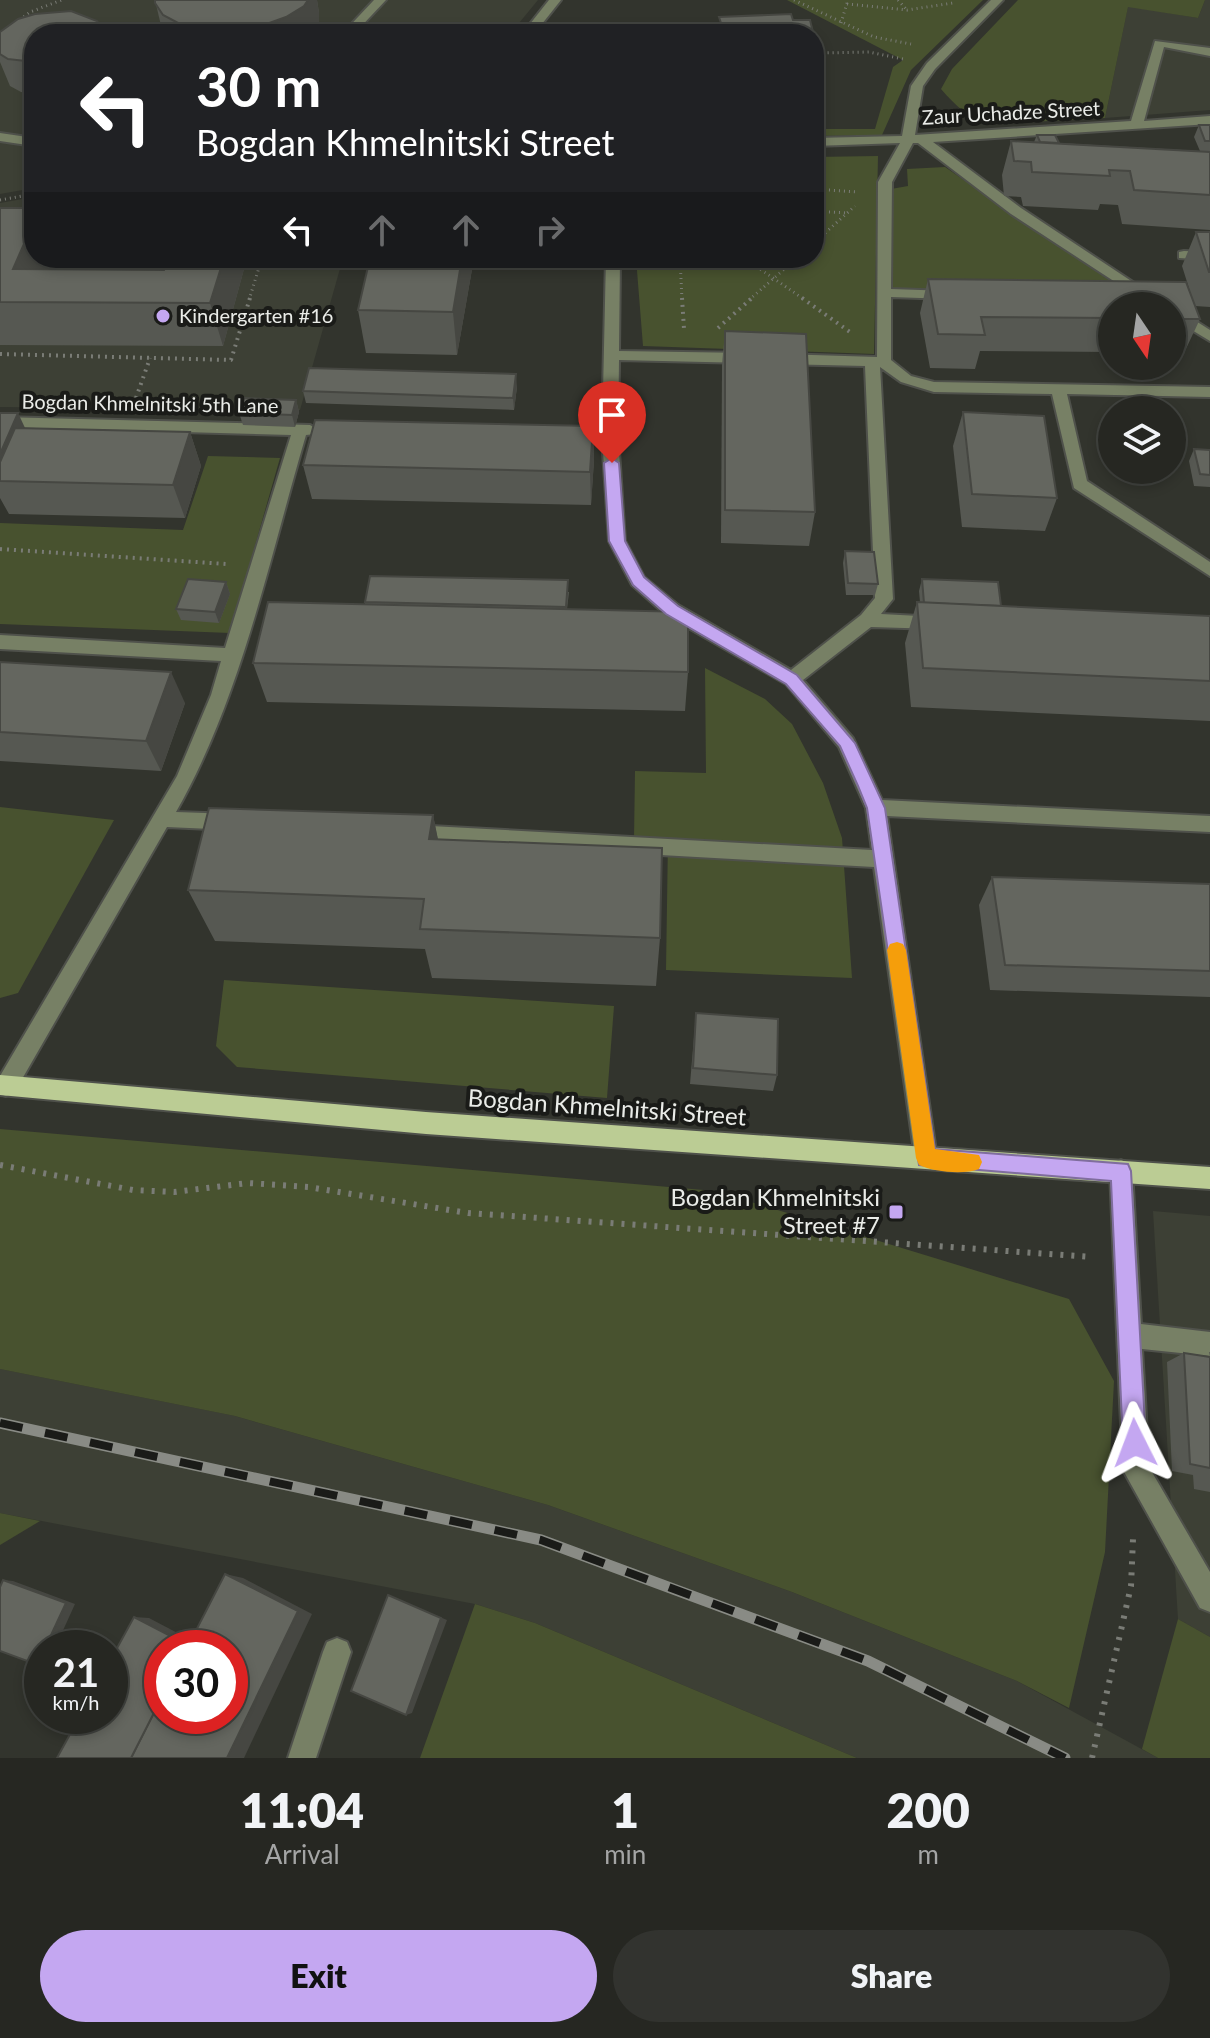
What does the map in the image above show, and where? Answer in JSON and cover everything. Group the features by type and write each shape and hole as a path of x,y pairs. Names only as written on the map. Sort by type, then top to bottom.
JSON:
{"main road":[{"name":"Bogdan Khmelnitski Street","path":"3,1086 426,1123 1210,1178"}],"street":[{"path":"357,24 380,0"},
{"path":"536,24 555,0"},
{"path":"792,679 867,620 884,599 880,360 885,293 885,186 914,139 917,86 931,66 997,0"},
{"path":"1136,126 1159,43 1210,52"},
{"name":"Zaur Uchadze Street","path":"824,142 1210,120"},
{"path":"0,137 24,141"},
{"path":"914,139 1140,292"},
{"path":"1184,255 1210,256"},
{"path":"613,268 610,355 602,437 617,541 638,581 666,614 792,679 846,743 876,808 926,1158"},
{"path":"885,293 964,296"},
{"path":"1186,321 1210,336"},
{"path":"610,355 880,360 906,379 934,387 1210,392"},
{"path":"1058,389 1080,484 1210,570"},
{"name":"Bogdan Khmelnitski 5th Lane","path":"0,422 331,430"},
{"name":"Bogdan Khmelnitski 5th Lane","path":"3,1086 185,778 220,695 232,655 248,626 259,567 300,430"},
{"path":"867,620 961,624"},
{"path":"0,642 232,655"},
{"path":"876,808 1210,824"},
{"path":"162,819 256,824"},
{"path":"397,832 884,859"},
{"path":"1121,1171 1136,1470 1210,1598"},
{"path":"1129,1335 1210,1344"},
{"path":"302,1758 337,1652"}],"path":[{"path":"18,21 30,12 62,0"},
{"path":"794,0 874,37 947,50"},
{"path":"898,0 907,10"},
{"path":"841,23 847,2 907,10 963,2"},
{"path":"824,53 869,52 931,66"},
{"path":"824,234 878,186 885,186"},
{"path":"824,190 870,193"},
{"path":"0,200 24,196"},
{"path":"824,212 847,213"},
{"path":"0,354 231,360 259,268"},
{"path":"681,268 686,356"},
{"path":"758,268 880,360"},
{"path":"686,356 786,268"},
{"path":"126,425 150,358"},
{"path":"0,549 259,567"},
{"path":"0,1165 133,1190 174,1192 248,1183 308,1187 468,1213 1125,1259"},
{"path":"1092,1758 1131,1586 1133,1529"}],"shaded area":[{"path":"0,0 538,0 518,24 24,24 24,190 0,194"},
{"path":"1205,0 1210,0 1210,110 1105,118 1128,6 1198,18"},
{"name":"Kindergarten #16","path":"24,199 24,268 340,268 300,410 0,407 0,203"},
{"path":"1153,1211 1210,1216 1210,1637 1178,1619"},
{"path":"0,1369 235,1416 548,1505 792,1592 1017,1681 1158,1758 857,1758 535,1623 475,1604 0,1513"}],"green space":[{"path":"787,0 983,0 911,70 882,135 824,136 824,129 875,129 893,67 903,60"},
{"path":"1018,0 1205,0 1198,18 1128,7 1105,118 990,124 963,111 941,89 952,69"},
{"path":"878,156 874,354 643,346 637,268 824,268 824,157"},
{"path":"945,167 1126,292 1098,292 1098,295 892,289 891,189 908,186 907,169"},
{"path":"208,456 280,458 230,633 0,624 0,523 183,530"},
{"path":"705,668 765,699 792,724 823,783 842,838 852,978 666,970 668,839 634,839 635,771 706,773"},
{"path":"0,807 114,820 18,993 0,998"},
{"path":"224,980 614,1006 607,1098 237,1067 216,1046"},
{"path":"0,1129 715,1191 1069,1299 1114,1381 1105,1552 1069,1708 1017,1681 792,1592 548,1505 235,1416 0,1369"},
{"path":"0,1513 40,1521 0,1545"},
{"path":"475,1604 535,1623 857,1758 420,1758"},
{"path":"1178,1619 1210,1637 1210,1758 1158,1758 1142,1749"}],"building":[{"path":"155,0 308,0 286,17 267,24 180,24 163,15"},
{"path":"71,11 99,24 24,24 24,61 8,59 0,54 0,32 18,19 35,14"},
{"path":"791,14 793,20 810,20 811,24 718,24 721,23 719,17"},
{"path":"1199,125 1210,125 1210,141 1205,141"},
{"path":"1037,135 1055,135 1059,143 1040,142"},
{"path":"1011,141 1210,152 1210,195 1134,190 1130,171 1109,170 1110,176 1032,172 1031,162 1014,161"},
{"path":"0,208 24,208 24,244 13,269 221,268 210,303 0,302"},
{"path":"1196,232 1210,232 1210,272 1209,272"},
{"path":"368,268 460,268 453,312 358,310"},
{"path":"928,279 1186,282 1200,319 1186,319 1186,292 1098,292 1098,318 981,317 985,335 938,334"},
{"path":"725,331 806,334 815,512 725,510"},
{"path":"309,368 516,374 513,398 303,391"},
{"path":"244,398 296,400 292,415 239,413"},
{"path":"963,412 1044,416 1057,498 972,494"},
{"path":"0,413 18,413 0,454"},
{"path":"315,420 593,426 590,472 303,465"},
{"path":"15,428 190,432 173,485 0,481 0,462"},
{"path":"1194,449 1210,450 1210,475 1200,474"},
{"path":"845,551 874,552 878,584 848,583"},
{"path":"370,576 568,580 566,607 365,602"},
{"path":"188,579 226,582 215,612 176,609"},
{"path":"922,579 998,582 1001,606 924,603"},
{"path":"268,602 688,612 688,672 253,663"},
{"path":"917,602 1210,616 1210,681 923,668"},
{"path":"0,662 171,672 146,741 0,732"},
{"path":"209,808 433,815 429,839 662,848 660,938 420,929 424,899 188,890"},
{"path":"992,877 1210,884 1210,971 1005,965"},
{"path":"696,1013 778,1019 777,1075 693,1068"},
{"path":"1184,1353 1210,1357 1210,1468 1190,1464"},
{"path":"225,1574 298,1611 248,1715 248,1630 196,1630"},
{"path":"3,1580 66,1603 53,1630 24,1630 24,1660 0,1651 0,1587"},
{"path":"388,1595 441,1618 406,1715 351,1691"},
{"path":"134,1617 159,1630 144,1630 144,1732 131,1758 57,1758 70,1734 128,1734 127,1630"},
{"path":"144,1732 239,1734 227,1758 131,1758"}],"railway":[{"path":"0,1423 541,1540 868,1661 1065,1758"}],"slow traffic":[{"path":"897,950 926,1158 972,1162"}],"place":[{"name":"Kindergarten #16","path":"163,316"},
{"name":"Bogdan Khmelnitski Street #7","path":"896,1212"}],"route":[{"path":"612,463 617,541 638,581 672,610 792,679 846,743 876,808 926,1158 1121,1171 1135,1443"}]}
